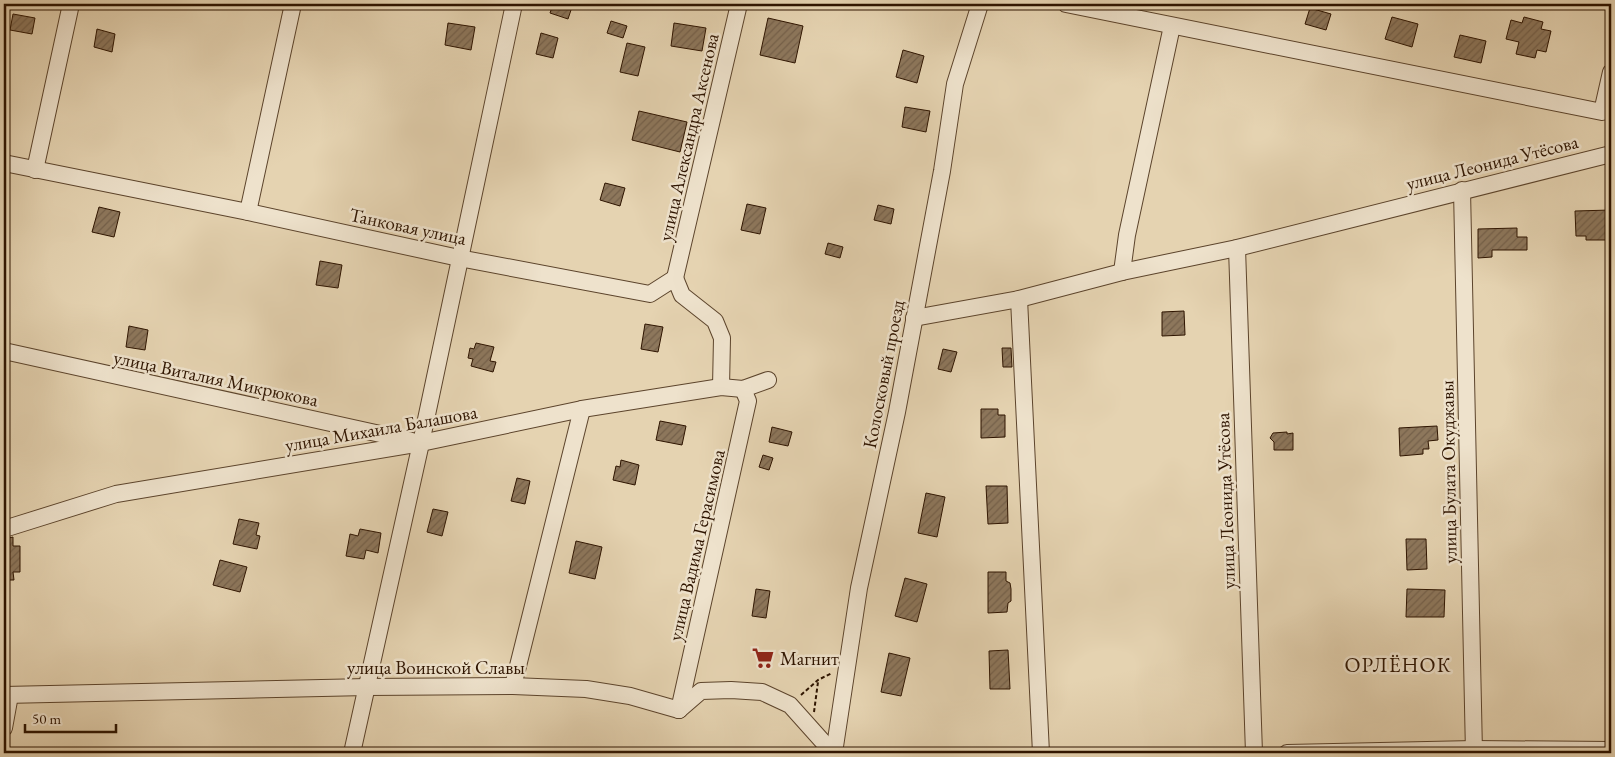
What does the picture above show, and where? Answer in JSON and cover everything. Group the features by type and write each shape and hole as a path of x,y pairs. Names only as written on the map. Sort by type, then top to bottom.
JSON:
{"street":[{"path":"35,170 71,4"},
{"path":"248,212 292,4"},
{"path":"352,753 514,4"},
{"name":"улица Александра Аксенова","path":"676,278 739,4"},
{"name":"Колосковый проезд","path":"834,753 859,588 898,412 942,171 955,84 980,4"},
{"path":"1066,4 1602,112 1611,72"},
{"path":"1122,272 1127,235 1172,26"},
{"name":"улица Леонида Утёсова","path":"914,318 1020,299 1122,272 1237,248 1611,154"},
{"name":"Танковая улица","path":"4,163 248,212 459,258 650,294 676,278"},
{"name":"улица Булата Окуджавы","path":"1462,190 1474,751"},
{"name":"улица Леонида Утёсова","path":"1237,248 1254,753"},
{"path":"676,278 682,295 715,321 722,338 721,387"},
{"path":"1020,299 1041,753"},
{"name":"улица Виталия Микрюкова","path":"4,351 420,443"},
{"name":"улица Михаила Балашова","path":"4,529 116,494 420,443 582,409 721,387 743,388 768,380"},
{"name":"улица Вадима Герасимова","path":"679,710 748,402 743,388"},
{"path":"513,686 582,409"},
{"name":"улица Воинской Славы","path":"7,695 367,687 513,686 586,689 630,696 679,710"},
{"path":"679,710 701,691 762,692 790,705 834,753"},
{"path":"4,728 7,695"},
{"path":"1287,753 1611,750"}],"path":[{"path":"790,705 818,680 847,665"},
{"path":"812,729 818,680"}],"building":[{"path":"553,4 573,4 568,19 550,13"},
{"path":"1310,8 1331,14 1326,30 1305,24"},
{"path":"13,14 35,18 32,34 10,30"},
{"path":"1392,17 1418,24 1412,47 1385,39"},
{"path":"1524,17 1543,22 1541,29 1551,31 1546,52 1537,50 1535,58 1516,54 1519,42 1506,39 1511,20 1522,23"},
{"path":"768,18 803,26 795,63 760,55"},
{"path":"611,21 627,26 623,38 607,33"},
{"path":"448,23 475,27 471,50 445,45"},
{"path":"674,23 706,28 702,51 671,46"},
{"path":"97,29 115,34 112,52 94,47"},
{"path":"541,33 558,38 553,58 536,54"},
{"path":"1460,35 1486,41 1481,63 1454,57"},
{"path":"627,43 645,47 638,76 620,72"},
{"path":"903,50 924,56 917,83 896,77"},
{"path":"905,107 930,111 926,132 902,127"},
{"path":"639,111 687,122 680,152 632,140"},
{"path":"605,183 625,188 620,206 600,200"},
{"path":"747,204 766,208 760,234 741,230"},
{"path":"878,205 894,209 891,224 874,220"},
{"path":"99,207 120,212 114,237 92,232"},
{"path":"1611,210 1611,236 1606,236 1607,240 1586,240 1586,236 1576,236 1575,211"},
{"path":"1517,228 1517,237 1527,237 1527,250 1492,250 1492,257 1478,258 1478,229"},
{"path":"828,243 843,247 840,258 825,254"},
{"path":"320,261 342,265 338,288 316,285"},
{"path":"1184,311 1185,335 1162,336 1162,312"},
{"path":"645,324 663,327 658,352 641,349"},
{"path":"129,326 148,330 145,350 126,347"},
{"path":"476,343 494,347 490,361 496,362 493,372 471,366 473,359 468,358 470,348 474,349"},
{"path":"1002,348 1011,348 1012,367 1003,367"},
{"path":"943,349 957,352 951,372 938,369"},
{"path":"981,409 998,409 998,415 1005,415 1005,437 981,438"},
{"path":"660,421 686,426 682,445 656,440"},
{"path":"1437,426 1438,440 1428,441 1429,449 1423,449 1423,454 1400,456 1399,428"},
{"path":"772,427 792,432 788,446 769,442"},
{"path":"1287,432 1287,434 1293,433 1293,450 1274,450 1274,442 1270,438 1273,433"},
{"path":"763,455 773,458 769,470 759,467"},
{"path":"621,460 639,465 635,485 613,480 616,466 620,467"},
{"path":"517,478 530,481 525,504 511,501"},
{"path":"986,486 1007,486 1008,523 988,524"},
{"path":"926,493 945,497 937,537 918,533"},
{"path":"433,509 448,512 442,536 427,532"},
{"path":"239,519 259,523 256,535 260,536 257,549 233,544"},
{"path":"360,529 381,533 378,553 366,550 364,559 346,556 350,534 358,536"},
{"path":"13,537 13,546 20,546 20,572 13,572 14,580 4,580 4,539"},
{"path":"1406,539 1426,539 1427,569 1407,570"},
{"path":"576,541 602,547 595,579 569,573"},
{"path":"220,560 247,567 240,592 213,585"},
{"path":"988,572 1006,572 1006,581 1010,583 1011,589 1011,601 1008,603 1007,612 988,613"},
{"path":"905,578 927,584 917,622 895,616"},
{"path":"756,589 770,591 766,618 752,616"},
{"path":"1407,589 1445,590 1444,617 1406,617"},
{"path":"1008,650 1010,689 990,689 989,651"},
{"path":"889,653 910,658 901,696 881,692"}],"place":[{"name":"Магнит","path":"763,658"}],"district":[{"name":"ОРЛЁНОК","path":"1398,665"}]}
